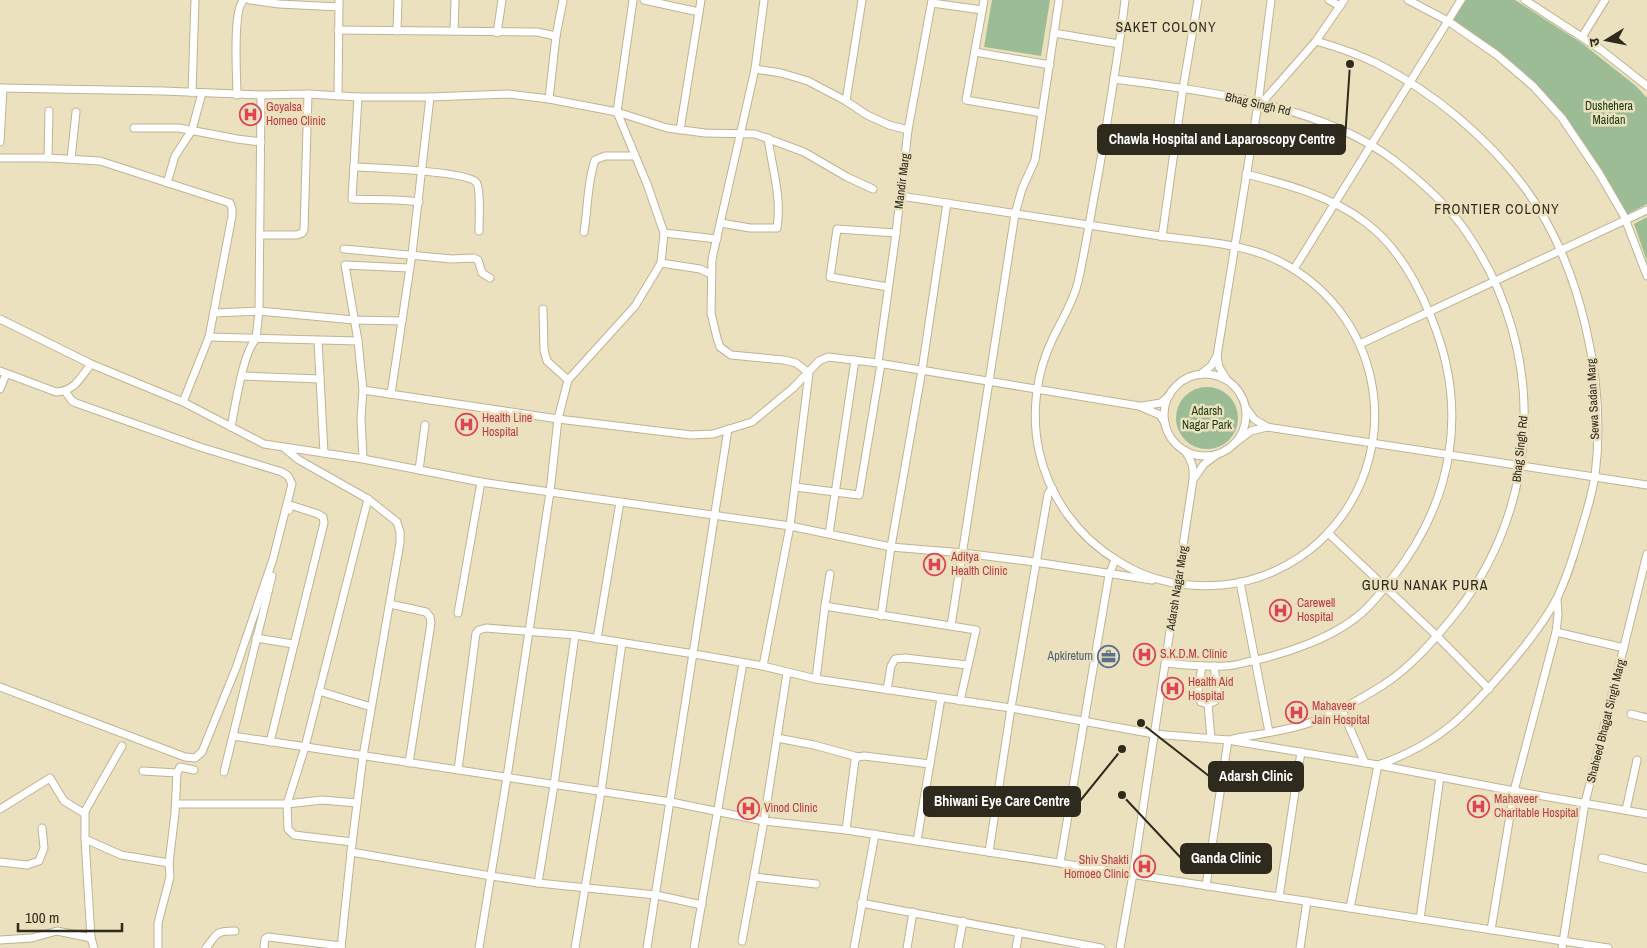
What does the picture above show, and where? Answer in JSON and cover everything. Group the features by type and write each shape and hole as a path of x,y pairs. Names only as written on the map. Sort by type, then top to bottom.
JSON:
{"street":[{"path":"192,93 195,0"},
{"path":"237,95 237,19 240,4 244,0"},
{"path":"250,0 279,4 339,4 338,96"},
{"path":"397,31 398,0"},
{"path":"454,31 455,0"},
{"path":"497,32 502,0"},
{"path":"549,99 562,0"},
{"path":"479,948 550,492 558,419 568,380 635,306 661,263 664,233 617,112 633,0"},
{"path":"644,0 699,12"},
{"path":"680,130 701,0"},
{"path":"764,0 756,69 712,259 711,313 720,347 731,355 796,363 809,373"},
{"path":"846,101 862,0"},
{"path":"984,0 966,100 1042,113"},
{"path":"951,626 1015,214 1022,189 1035,160 1059,0"},
{"path":"1126,0 1089,225 1074,298 1045,357 1037,389 1035,411 1036,434 1040,455 1052,488 1065,512 1089,540 1115,560 1139,573 1178,584"},
{"path":"1162,237 1183,88 1198,0"},
{"path":"1271,0 1258,104 1217,356 1219,367 1227,380 1239,392 1254,419 1267,427 1647,485"},
{"path":"1258,104 1266,98 1316,41 1342,3 1329,0"},
{"path":"1408,0 1448,21 1498,55 1533,86 1562,118 1599,172 1626,220 1647,276"},
{"path":"1294,269 1461,0"},
{"path":"1525,0 1582,37 1647,86"},
{"path":"1582,37 1605,0"},
{"path":"932,2 982,10"},
{"name":"Mandir Marg","path":"835,493 860,495 880,363 908,130 932,2"},
{"path":"338,30 537,32 556,36"},
{"path":"1054,33 1120,44"},
{"name":"Sewa Sadan Marg","path":"1316,41 1346,50 1377,64 1410,83 1461,121 1484,142 1526,190 1546,223 1560,252 1581,309 1590,346 1595,386 1597,432 1595,477 1572,560 1557,599 1526,644 1489,689 1460,719 1428,743 1401,757 1378,765"},
{"path":"975,52 1050,65"},
{"path":"756,69 808,81 846,101 867,115 889,125 908,130"},
{"name":"Bhag Singh Rd","path":"1114,79 1183,88 1295,113 1334,126 1371,145 1395,161 1446,208 1466,231 1495,282 1517,342 1522,376 1525,421 1521,466 1514,504 1485,573 1461,607 1414,660 1385,684 1311,722 1228,740"},
{"path":"0,142 2,88 237,95 308,94 358,97 508,94 549,99 617,112 667,128 706,133 755,134 804,152 847,177 873,189"},
{"path":"168,183 175,156 192,130 202,93"},
{"path":"260,234 297,235 304,230 308,94"},
{"path":"231,427 242,376 252,343 256,339 259,311 261,95"},
{"path":"358,97 352,199 399,199 419,202"},
{"path":"391,394 419,202 430,97"},
{"path":"48,158 49,112"},
{"path":"71,159 76,112"},
{"path":"134,128 170,127 261,142"},
{"path":"720,223 750,228 777,228 780,213 768,138"},
{"path":"584,232 588,188 595,160 605,156 635,156"},
{"path":"0,158 100,161 230,204 232,209 209,337 183,402"},
{"path":"354,167 466,177 476,182 478,186 479,231"},
{"path":"1166,662 1202,666 1226,666 1289,652 1315,641 1344,625 1367,609 1403,564 1420,538 1444,479 1449,455 1452,409 1447,364 1430,312 1420,289 1392,248 1365,222 1335,203 1281,183 1246,174"},
{"path":"0,319 91,364 183,402 264,444 363,459 481,482 790,526 891,546 1035,562 1178,584 1206,586 1240,582 1275,571 1297,559 1328,533 1345,513 1366,473 1373,444 1375,401 1371,377 1360,344 1344,316 1313,283 1294,269 1258,252 1234,247 900,196"},
{"path":"881,616 891,546 922,370 947,203"},
{"path":"1360,344 1647,210"},
{"path":"888,287 830,276 837,229 896,233"},
{"path":"664,233 717,239"},
{"path":"344,249 452,259 476,258 482,273 490,278"},
{"path":"661,263 700,269 711,274"},
{"path":"363,459 361,418 363,390 358,341 346,265 409,268"},
{"path":"543,309 544,350 547,361 568,380"},
{"path":"214,313 259,311 354,320 402,321"},
{"path":"209,337 358,341"},
{"path":"318,341 324,453"},
{"path":"1201,374 1211,366 1217,356"},
{"path":"363,390 558,419 691,435 713,434 752,422 793,388 819,361 828,357 880,363 1140,406 1160,415 1172,438 1190,458 1194,469 1193,480"},
{"path":"830,534 855,360"},
{"path":"0,390 3,373 56,392 65,391 72,388 91,364"},
{"path":"763,666 790,526 809,373"},
{"path":"1140,406 1161,403 1180,383 1190,377 1201,374 1217,376 1227,380"},
{"path":"242,376 320,379"},
{"path":"0,687 185,757 195,758 202,752 236,668 273,559 292,484 288,476 282,472 200,447 76,403 72,401 65,391"},
{"path":"1165,423 1165,407 1169,396"},
{"path":"1235,443 1241,435 1245,423 1245,405"},
{"path":"419,470 425,425"},
{"path":"1193,480 1204,464 1228,449 1251,431 1267,427"},
{"path":"647,948 728,429"},
{"path":"264,948 265,939 268,937 341,947 363,756 400,543 400,532 397,522 368,499 299,460 283,447"},
{"path":"1185,451 1200,456 1218,454"},
{"name":"Adarsh Nagar Marg","path":"1120,948 1193,480"},
{"path":"458,614 481,482"},
{"path":"795,487 835,493"},
{"path":"990,852 1035,562 1048,494 1052,488"},
{"path":"352,842 294,835 288,829 287,804 305,747 368,499"},
{"path":"597,639 620,502"},
{"path":"224,772 290,505 318,514 323,517 324,523 270,742"},
{"path":"1328,533 1437,636 1489,689"},
{"name":"Shaheed Bhagat Singh Marg","path":"1563,945 1585,803 1647,554"},
{"path":"1060,863 1109,574 1115,560"},
{"path":"816,679 830,574"},
{"path":"1240,582 1269,732"},
{"path":"1491,930 1514,791 1556,632 1557,599"},
{"path":"390,604 426,612 430,617 431,623 410,763"},
{"path":"826,606 976,630 960,701"},
{"path":"458,770 476,633 486,628 575,635 694,654 763,666 816,679 1011,708 1154,734 1228,740 1647,814"},
{"path":"1556,632 1624,648"},
{"path":"538,883 575,635"},
{"path":"256,638 293,644"},
{"path":"575,948 601,792 622,643"},
{"path":"887,690 895,659 905,658 967,665"},
{"path":"694,948 743,663"},
{"path":"1202,666 1198,696 1201,702 1208,704 1215,701 1216,696 1217,688 1214,666"},
{"path":"742,942 764,821 787,672"},
{"path":"319,691 372,707"},
{"path":"917,841 942,698"},
{"path":"1208,704 1210,739"},
{"path":"1341,708 1365,763"},
{"path":"1631,714 1647,718"},
{"path":"233,736 670,802 764,821 875,834 1307,901 1491,930 1563,945 1608,948"},
{"path":"777,738 814,745 858,757 864,756 930,764"},
{"path":"1206,886 1228,740"},
{"path":"94,948 91,938 85,811 122,746"},
{"path":"1278,897 1301,752"},
{"path":"846,830 855,760 858,757"},
{"path":"1626,810 1637,760"},
{"path":"1350,908 1378,765"},
{"path":"158,948 158,923 170,877 177,773 180,767 194,770"},
{"path":"144,771 177,773"},
{"path":"1420,919 1440,777"},
{"path":"0,809 50,778 64,801 82,812 85,811"},
{"path":"176,804 287,804 322,800 357,803"},
{"path":"0,862 27,865 39,861 44,848 42,828"},
{"path":"854,948 875,834"},
{"path":"85,839 121,855 170,864"},
{"path":"351,852 538,883 656,895 702,905"},
{"path":"1602,858 1647,869"},
{"path":"754,876 816,884"},
{"path":"1300,948 1307,901"},
{"path":"861,903 1101,948"},
{"path":"907,948 913,912"},
{"path":"958,948 963,921"},
{"path":"206,948 221,931 235,931"},
{"path":"0,940 32,938 57,932 91,938"},
{"path":"1016,948 1018,932"}],"green space":[{"path":"992,0 1050,0 1041,56 984,47"},
{"name":"Dushehera Maidan","path":"1466,0 1515,0 1583,44 1636,86 1647,98 1647,204 1624,216 1602,171 1562,114 1453,19"},
{"path":"1647,217 1647,261 1634,224"},
{"name":"Adarsh Nagar Park","path":"1201,387 1213,387 1229,396 1236,406 1238,418 1236,430 1229,440 1213,449 1201,449 1190,444 1181,435 1176,424 1176,412 1181,401 1190,392"}],"place":[{"name":"Chawla Hospital and Laparoscopy Centre","path":"1350,64"},
{"name":"Goyalsa Homeo Clinic","path":"250,114"},
{"name":"Health Line Hospital","path":"466,425"},
{"name":"Aditya Health Clinic","path":"935,564"},
{"name":"Carewell Hospital","path":"1281,610"},
{"name":"S.K.D.M. Clinic","path":"1144,654"},
{"name":"Apkireturn","path":"1109,656"},
{"name":"Health Aid Hospital","path":"1172,689"},
{"name":"Mahaveer Jain Hospital","path":"1296,713"},
{"name":"Adarsh Clinic","path":"1141,723"},
{"name":"Bhiwani Eye Care Centre","path":"1122,749"},
{"name":"Ganda Clinic","path":"1122,795"},
{"name":"Mahaveer Charitable Hospital","path":"1478,806"},
{"name":"Vinod Clinic","path":"748,808"},
{"name":"Shiv Shakti Homoeo Clinic","path":"1145,867"}],"district":[{"name":"SAKET COLONY","path":"1166,27"},
{"name":"FRONTIER COLONY","path":"1497,209"},
{"name":"GURU NANAK PURA","path":"1425,585"}]}
